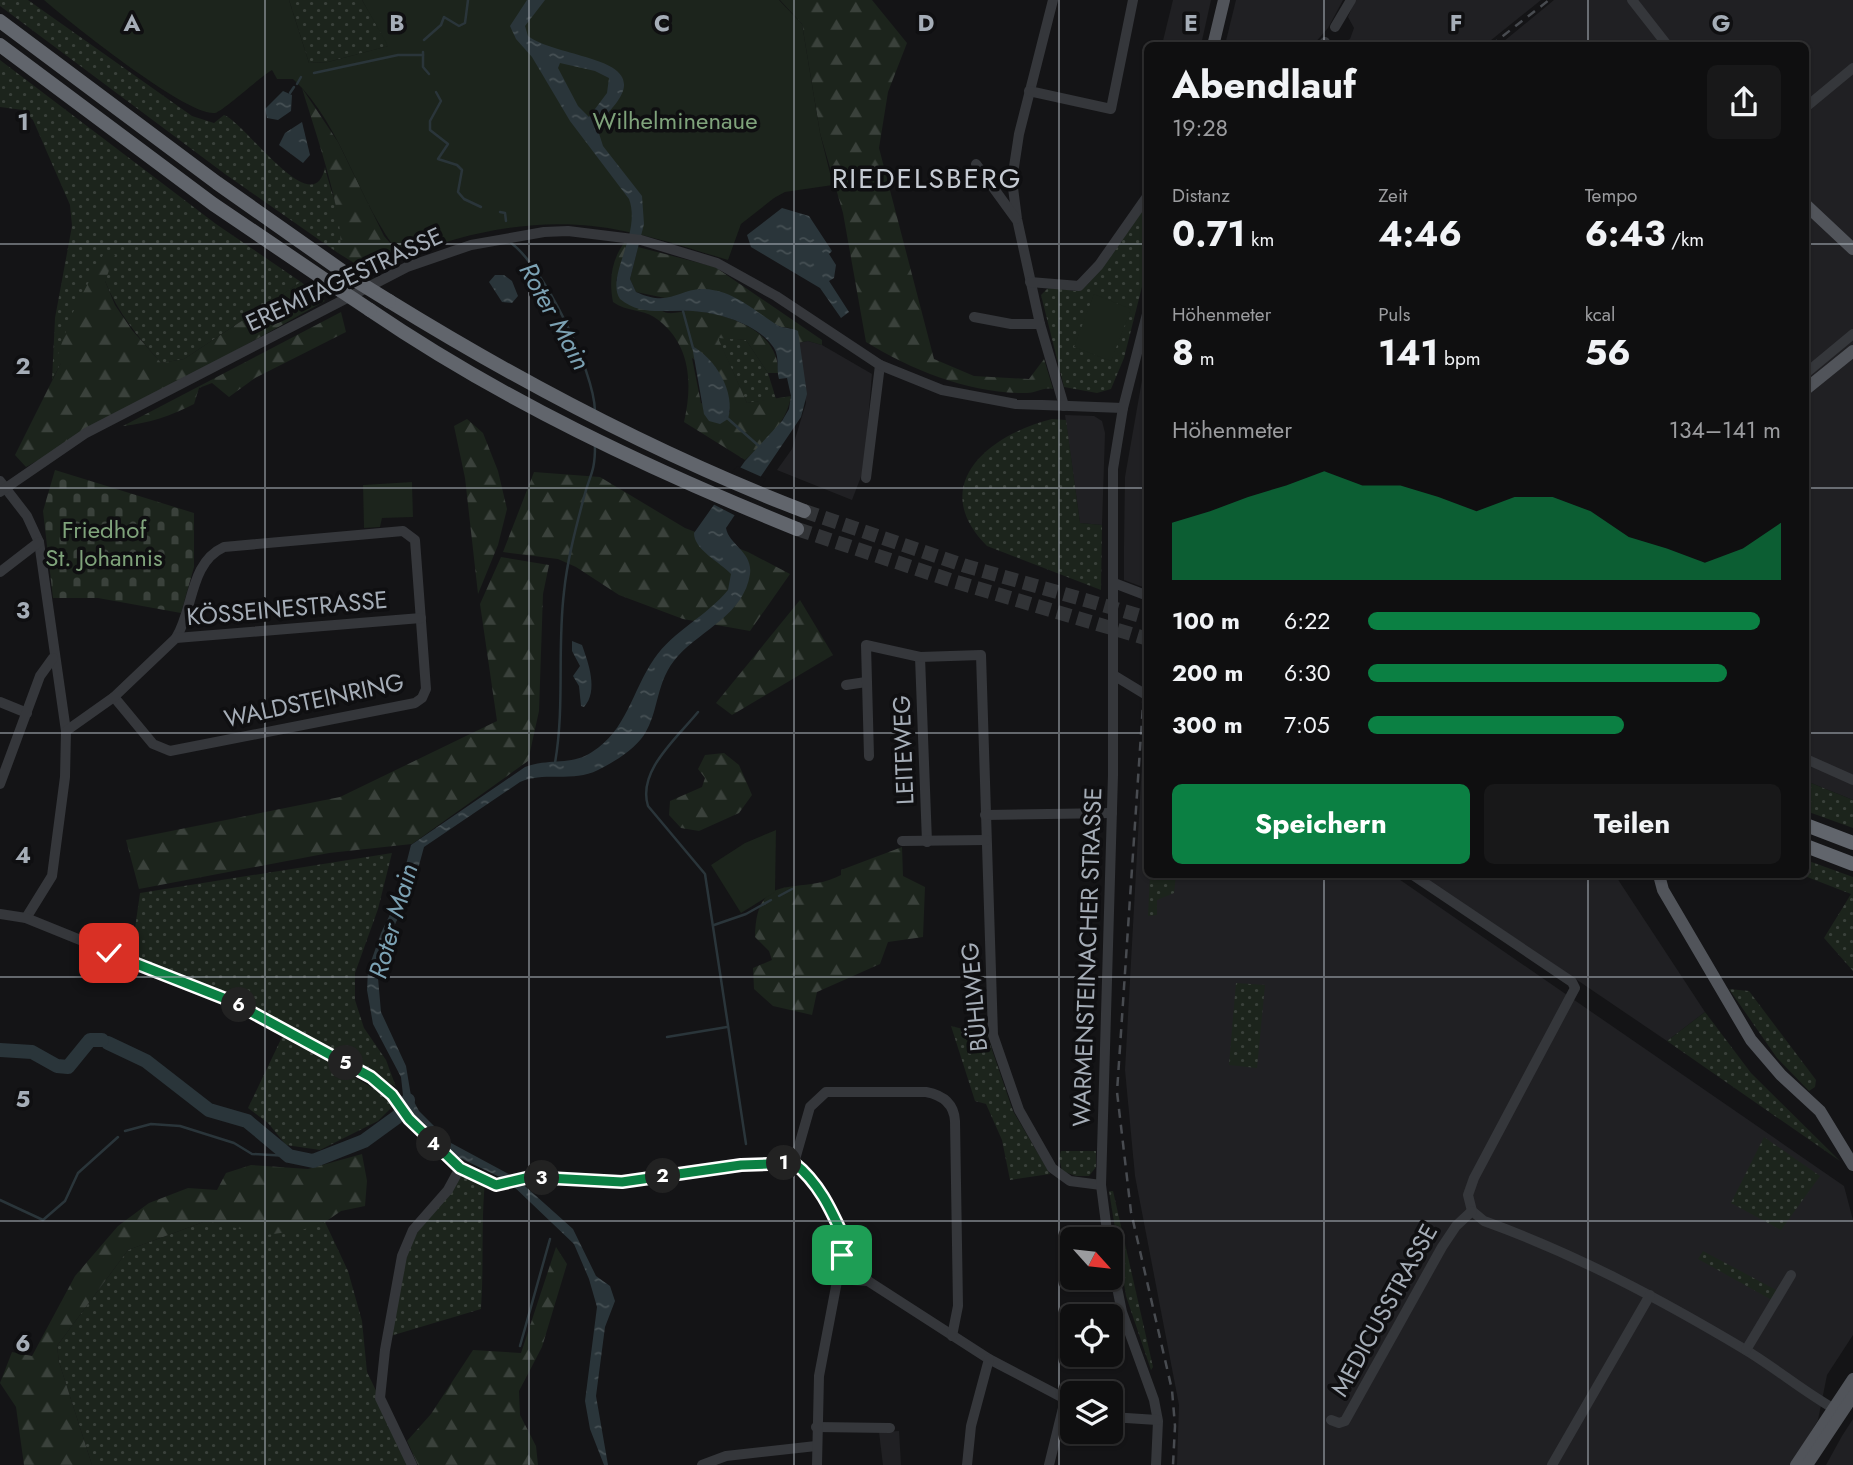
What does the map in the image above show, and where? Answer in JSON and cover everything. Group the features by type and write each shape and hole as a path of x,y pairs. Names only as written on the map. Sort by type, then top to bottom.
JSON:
{"highway":[{"path":"0,21 228,191 389,301 508,373 583,414 713,474 804,511"},
{"path":"0,45 213,204 370,310 447,358 636,460 797,529"},
{"path":"1809,826 1853,843"},
{"path":"1809,847 1853,864"}],"main road":[{"path":"1214,42 1224,0"},
{"path":"1809,208 1853,250"},
{"path":"1809,387 1853,351"},
{"path":"1660,878 1663,890 1746,1032 1781,1075 1820,1111 1833,1138 1853,1165"},
{"path":"1833,1138 1853,1150"},
{"path":"1807,1465 1853,1379"},
{"path":"1796,1465 1837,1410 1853,1396"}],"street":[{"path":"1054,0 1029,91 1012,180 1030,282 1064,406"},
{"path":"1029,91 1111,109 1133,0"},
{"path":"1335,27 1351,0"},
{"path":"1632,0 1665,42"},
{"path":"1809,105 1853,68"},
{"path":"976,164 1017,219"},
{"path":"1030,282 1079,286 1099,265 1144,201"},
{"name":"EREMITAGESTRASSE","path":"2,487 86,433 369,286 448,251 510,237 568,231 641,240 717,263 776,296 880,365 919,382 965,396 1016,404 1123,408"},
{"path":"974,317 1011,324 1040,324"},
{"name":"WARMENSTEINACHER STRASSE","path":"1106,1227 1101,1185 1115,676 1113,469 1123,408 1144,326"},
{"path":"1809,371 1853,334"},
{"path":"866,478 880,365"},
{"path":"2,487 27,516 39,542 45,564 53,658 66,732 57,856 52,876 26,918"},
{"name":"WALDSTEINRING","path":"114,697 153,744 170,751 415,703 422,698 426,689 415,540 403,531 224,547 215,551 200,568 184,624 176,638"},
{"path":"0,572 39,542"},
{"path":"1114,583 1144,594"},
{"name":"KÖSSEINESTRASSE","path":"66,732 114,697 176,638 421,618"},
{"path":"869,756 865,648 869,643 920,657"},
{"name":"BÜHLWEG","path":"920,657 981,655 993,1035 998,1056 1019,1110 1052,1168 1070,1181 1101,1185"},
{"name":"LEITEWEG","path":"920,657 927,842"},
{"path":"0,785 40,676 53,658"},
{"path":"1115,676 1144,694"},
{"path":"846,685 866,682"},
{"path":"0,702 27,713"},
{"path":"1809,760 1853,780"},
{"path":"985,815 1112,813"},
{"path":"902,841 986,840"},
{"path":"1417,878 1572,982 1574,993 1474,1178 1468,1195 1472,1211 1484,1221 1574,1256 1650,1295 1746,1350 1837,1410"},
{"path":"0,914 26,918 231,1001 371,1077 392,1095 409,1119 460,1168 496,1185 522,1179 622,1182 741,1165 794,1163 813,1180 823,1195 868,1281 989,1359 1060,1397"},
{"path":"794,1163 810,1107 826,1092 929,1092 949,1103 955,1121 958,1306 953,1336"},
{"path":"412,1465 380,1398 385,1350 401,1256 413,1230 448,1190 460,1168"},
{"name":"MEDICUSSTRASSE","path":"1331,1420 1339,1423 1345,1421 1442,1247 1456,1226 1472,1211"},
{"path":"817,1465 819,1376 842,1255 849,1249"},
{"path":"1746,1350 1791,1275"},
{"path":"837,1279 868,1281"},
{"path":"1118,1290 1122,1312 1154,1400 1157,1420 1156,1465"},
{"path":"1552,1465 1650,1295"},
{"path":"967,1465 971,1426 989,1359"},
{"path":"1123,1418 1157,1420"},
{"path":"816,1427 890,1427"},
{"path":"1049,1465 1060,1430"},
{"path":"702,1465 726,1456 816,1446"}],"shaded area":[{"path":"1173,0 1211,0 1202,42 1163,42"},
{"path":"1236,0 1343,0 1328,28 1316,42 1226,42"},
{"path":"1355,0 1541,0 1489,42 1344,42 1350,39 1354,28 1348,17"},
{"path":"1554,0 1853,0 1853,800 1809,782 1809,42 1503,42"},
{"path":"808,341 822,345 872,374 864,469 852,500 777,470 792,449 806,403 797,343"},
{"path":"1144,369 1144,588 1124,580 1125,477"},
{"path":"1065,415 1094,416 1102,421 1105,433 1102,525 1080,523"},
{"path":"1144,727 1144,878 1397,878 1844,1186 1853,1220 1853,1335 1827,1375 1818,1420 1791,1465 1177,1465 1179,1405 1135,1176 1125,1070"},
{"path":"1426,878 1617,878 1705,1012 1667,1041"},
{"path":"1853,1419 1853,1465 1826,1465 1842,1436"},
{"path":"899,1431 901,1465 883,1465 879,1432"}],"green space":[{"path":"0,0 28,0 192,116 214,123 224,115 234,121 293,178 307,184 318,182 325,167 342,234 338,253 225,174 0,6"},
{"name":"Wilhelminenaue","path":"44,0 289,0 309,63 328,62 388,46 362,0 779,0 802,24 820,133 833,185 785,192 774,198 741,224 728,260 627,232 568,224 496,230 448,241 403,258 374,214 326,120 293,79 277,79 272,70 219,111 215,113 201,110 156,85 77,28"},
{"path":"289,0 362,0 389,46 328,62 309,63"},
{"path":"780,0 872,0 907,43 888,92 879,148 934,359 974,376 1029,379 1044,359 1053,389 1027,393 985,390 964,385 923,371 866,342 843,213 820,133 802,24"},
{"path":"0,60 216,224 301,282 184,359 161,363 129,324 105,281 52,380 55,318 72,226 70,205 33,120 23,110 0,107"},
{"path":"302,88 338,142 384,236 403,258 372,274 338,253 341,241 334,199"},
{"path":"1144,207 1144,279 1124,358 1111,389 1097,393 1064,387 1041,295 1049,287 1075,291 1088,284"},
{"path":"624,243 628,244 616,281 649,304 668,313 695,311 737,321 762,336 771,346 778,373 768,373 746,340 718,338 747,403 791,396 780,423 745,460 684,422 688,378 686,364 676,338 654,317 613,302 612,271","holes":["692,358 722,379 730,412 701,403"]},
{"path":"638,247 715,267 822,340 822,345 808,341 797,343 791,328 781,327 700,289 670,299 636,292 630,279"},
{"path":"104,253 115,255 105,281 115,305 132,330 161,363 184,359 301,282 325,301 26,467 15,455 61,363 57,357 71,316"},
{"path":"1094,294 1131,309 1111,361 1074,347"},
{"path":"341,312 346,332 255,378 229,397 212,383 199,388 194,404 151,421 123,426"},
{"path":"717,337 746,340 768,373 776,399 747,403"},
{"path":"467,419 483,433 498,471 507,509 498,545 478,594 465,478 454,426"},
{"path":"1052,419 1066,420 1080,523 1102,525 1101,590 987,546 970,524 963,503 964,483 973,465 988,450 1029,426"},
{"name":"Friedhof St. Johannis","path":"55,470 194,513 194,567 181,613 98,598 53,598 43,511"},
{"path":"534,472 600,477 685,528 748,552 790,574 750,631 683,619 619,595 576,567 558,559 503,552"},
{"path":"412,482 413,517 382,518 380,527 364,528 363,485"},
{"path":"501,557 549,565 543,594 539,711 528,761 412,844 329,853 139,889 126,840 340,797 497,721 480,604"},
{"path":"800,600 833,655 732,715 716,703"},
{"path":"724,753 739,765 752,795 739,813 699,831 681,828 669,815 670,801 702,787 705,778 698,769 705,755"},
{"path":"1809,782 1853,800 1853,828 1809,812"},
{"path":"776,830 775,892 741,913 711,865 745,843"},
{"path":"902,847 903,876 925,887 923,937 888,942 880,964 817,992 812,1015 773,1006 754,989 753,968 772,960 769,951 755,937 757,915 763,901 772,892 826,881 841,875 841,870"},
{"path":"392,853 378,909 355,973 355,1000 364,1028 386,1060 396,1087 346,1058 131,956 140,893"},
{"path":"1809,861 1853,877 1853,971 1824,938 1851,894 1809,878"},
{"path":"1150,878 1176,878 1174,893 1157,900 1157,915 1148,916"},
{"path":"1236,983 1265,985 1257,1068 1229,1065"},
{"path":"1729,989 1749,991 1816,1080 1815,1087 1809,1091 1777,1058"},
{"path":"1705,1012 1751,1073 1840,1161 1667,1041"},
{"path":"951,1026 987,1035 1013,1111 1050,1174 1010,1180 1002,1140 986,1104 975,1101"},
{"path":"283,1035 383,1094 393,1106 378,1121 320,1150 286,1145 268,1123 248,1108"},
{"path":"1764,1137 1820,1176 1781,1230 1731,1203"},
{"path":"1061,1151 1096,1151 1096,1167 1089,1176 1076,1176 1062,1171 1059,1158"},
{"path":"362,1154 367,1181 365,1206 341,1211 325,1222 302,1230 266,1235 206,1221 128,1250 57,1346 59,1362 92,1465 24,1465 16,1407 0,1383 12,1352 32,1356 75,1276 118,1226 149,1203 188,1188 217,1190 226,1173 251,1165 308,1169"},
{"path":"460,1168 485,1181 481,1309 387,1337 402,1256"},
{"path":"1109,1191 1113,1191 1121,1227 1115,1227"},
{"path":"206,1221 251,1228 281,1229 325,1222 348,1271 362,1321 367,1372 412,1465 92,1465 59,1362 57,1346 128,1250"},
{"path":"1124,1239 1153,1367 1151,1370 1126,1296"},
{"path":"556,1247 567,1264 542,1347 519,1391 520,1415 536,1446 538,1465 418,1465 407,1441 431,1414 473,1350 521,1353"},
{"path":"1703,1251 1778,1291 1774,1298 1770,1299 1698,1259"}],"water":[{"path":"527,0 545,0 525,26 528,36 605,64 619,73 624,85 617,101 596,124 603,146 642,196 644,224 630,279 636,292 666,298 695,289 715,290 743,302 779,326 798,331 807,394 801,417 726,528 731,539 745,554 750,566 746,588 731,610 688,646 671,666 661,685 653,716 644,735 623,755 588,774 539,777 520,782 424,847 412,891 394,926 381,961 378,978 381,1012 406,1066 411,1096 419,1111 451,1143 516,1178 573,1229 596,1276 610,1286 615,1301 605,1327 596,1396 608,1465 604,1465 590,1429 585,1401 597,1307 574,1244 508,1181 460,1158 430,1133 404,1104 401,1077 373,1024 367,990 368,970 381,933 397,900 411,845 525,767 576,759 604,743 621,721 646,671 662,649 728,590 731,574 698,545 694,533 745,461 782,421 789,409 791,396 787,378 779,379 774,348 748,326 704,312 646,310 628,305 620,299 617,279 631,226 629,199 570,121 510,26","holes":["560,63 595,71 609,78 607,93 589,117 578,106 558,68"]},
{"path":"283,91 292,95 291,111 278,120 267,118 265,109"},
{"path":"302,122 310,155 303,163 279,145 285,133"},
{"path":"782,208 809,216 832,251 829,254 836,265 834,278 829,281 849,312 841,318 820,288 751,247 747,235"},
{"path":"495,275 504,275 512,281 518,296 512,303 502,302 489,282"},
{"path":"692,346 716,367 726,387 730,409 728,419 720,424 709,421 704,414"},
{"path":"572,641 582,645 591,676 591,693 584,707 581,706 579,686 573,676 580,666 572,651"}],"pier":[{"path":"737,466 766,479 738,517 709,502"}],"waterway":[{"name":"Roter Main","path":"424,40 441,25 444,17 459,26 465,23 468,0"},
{"name":"Roter Main","path":"423,52 423,67 429,74"},
{"path":"314,73 398,55 423,55"},
{"path":"297,84 301,77"},
{"path":"290,93 294,87"},
{"name":"Roter Main","path":"436,92 441,101 430,121 430,130 448,144 438,159 457,165 462,170 458,192 464,199 481,207"},
{"name":"Roter Main","path":"500,212 505,213 506,221"},
{"name":"Roter Main","path":"511,243 537,273 565,320 586,371 595,411"},
{"name":"Roter Main","path":"683,311 693,348"},
{"name":"Roter Main","path":"726,417 760,447"},
{"name":"Roter Main","path":"555,763 560,720 565,580 593,468 595,446"},
{"path":"698,712 653,768 646,793 648,806 705,874 746,1144"},
{"path":"779,896 792,889"},
{"path":"714,925 746,914 771,900"},
{"path":"667,1037 727,1027"},
{"name":"Roter Main","path":"0,1050 32,1052 57,1066 68,1067 90,1040 102,1040"},
{"name":"Roter Main","path":"108,1043 146,1061 209,1110 247,1121 289,1156 313,1161 364,1141 397,1117 407,1107 408,1100"},
{"path":"125,1131 151,1124 180,1126 234,1143 252,1154 289,1156"},
{"path":"0,1200 43,1220 65,1201 78,1173 118,1137"},
{"path":"520,1346 550,1239"}],"tunnel":[{"path":"804,511 966,566 1144,617"},
{"path":"797,529 953,581 1144,638"}],"railway":[{"path":"1495,42 1549,0"},
{"path":"1144,690 1117,1092 1131,1212 1172,1390 1175,1426 1173,1465"}],"district":[{"name":"RIEDELSBERG","path":"927,178"}],"route":[{"path":"109,953 231,1001 371,1077 392,1095 421,1132 460,1168 477,1178 496,1185 530,1177 622,1182 741,1165 794,1163 813,1180 823,1195 849,1249 842,1255"}]}
